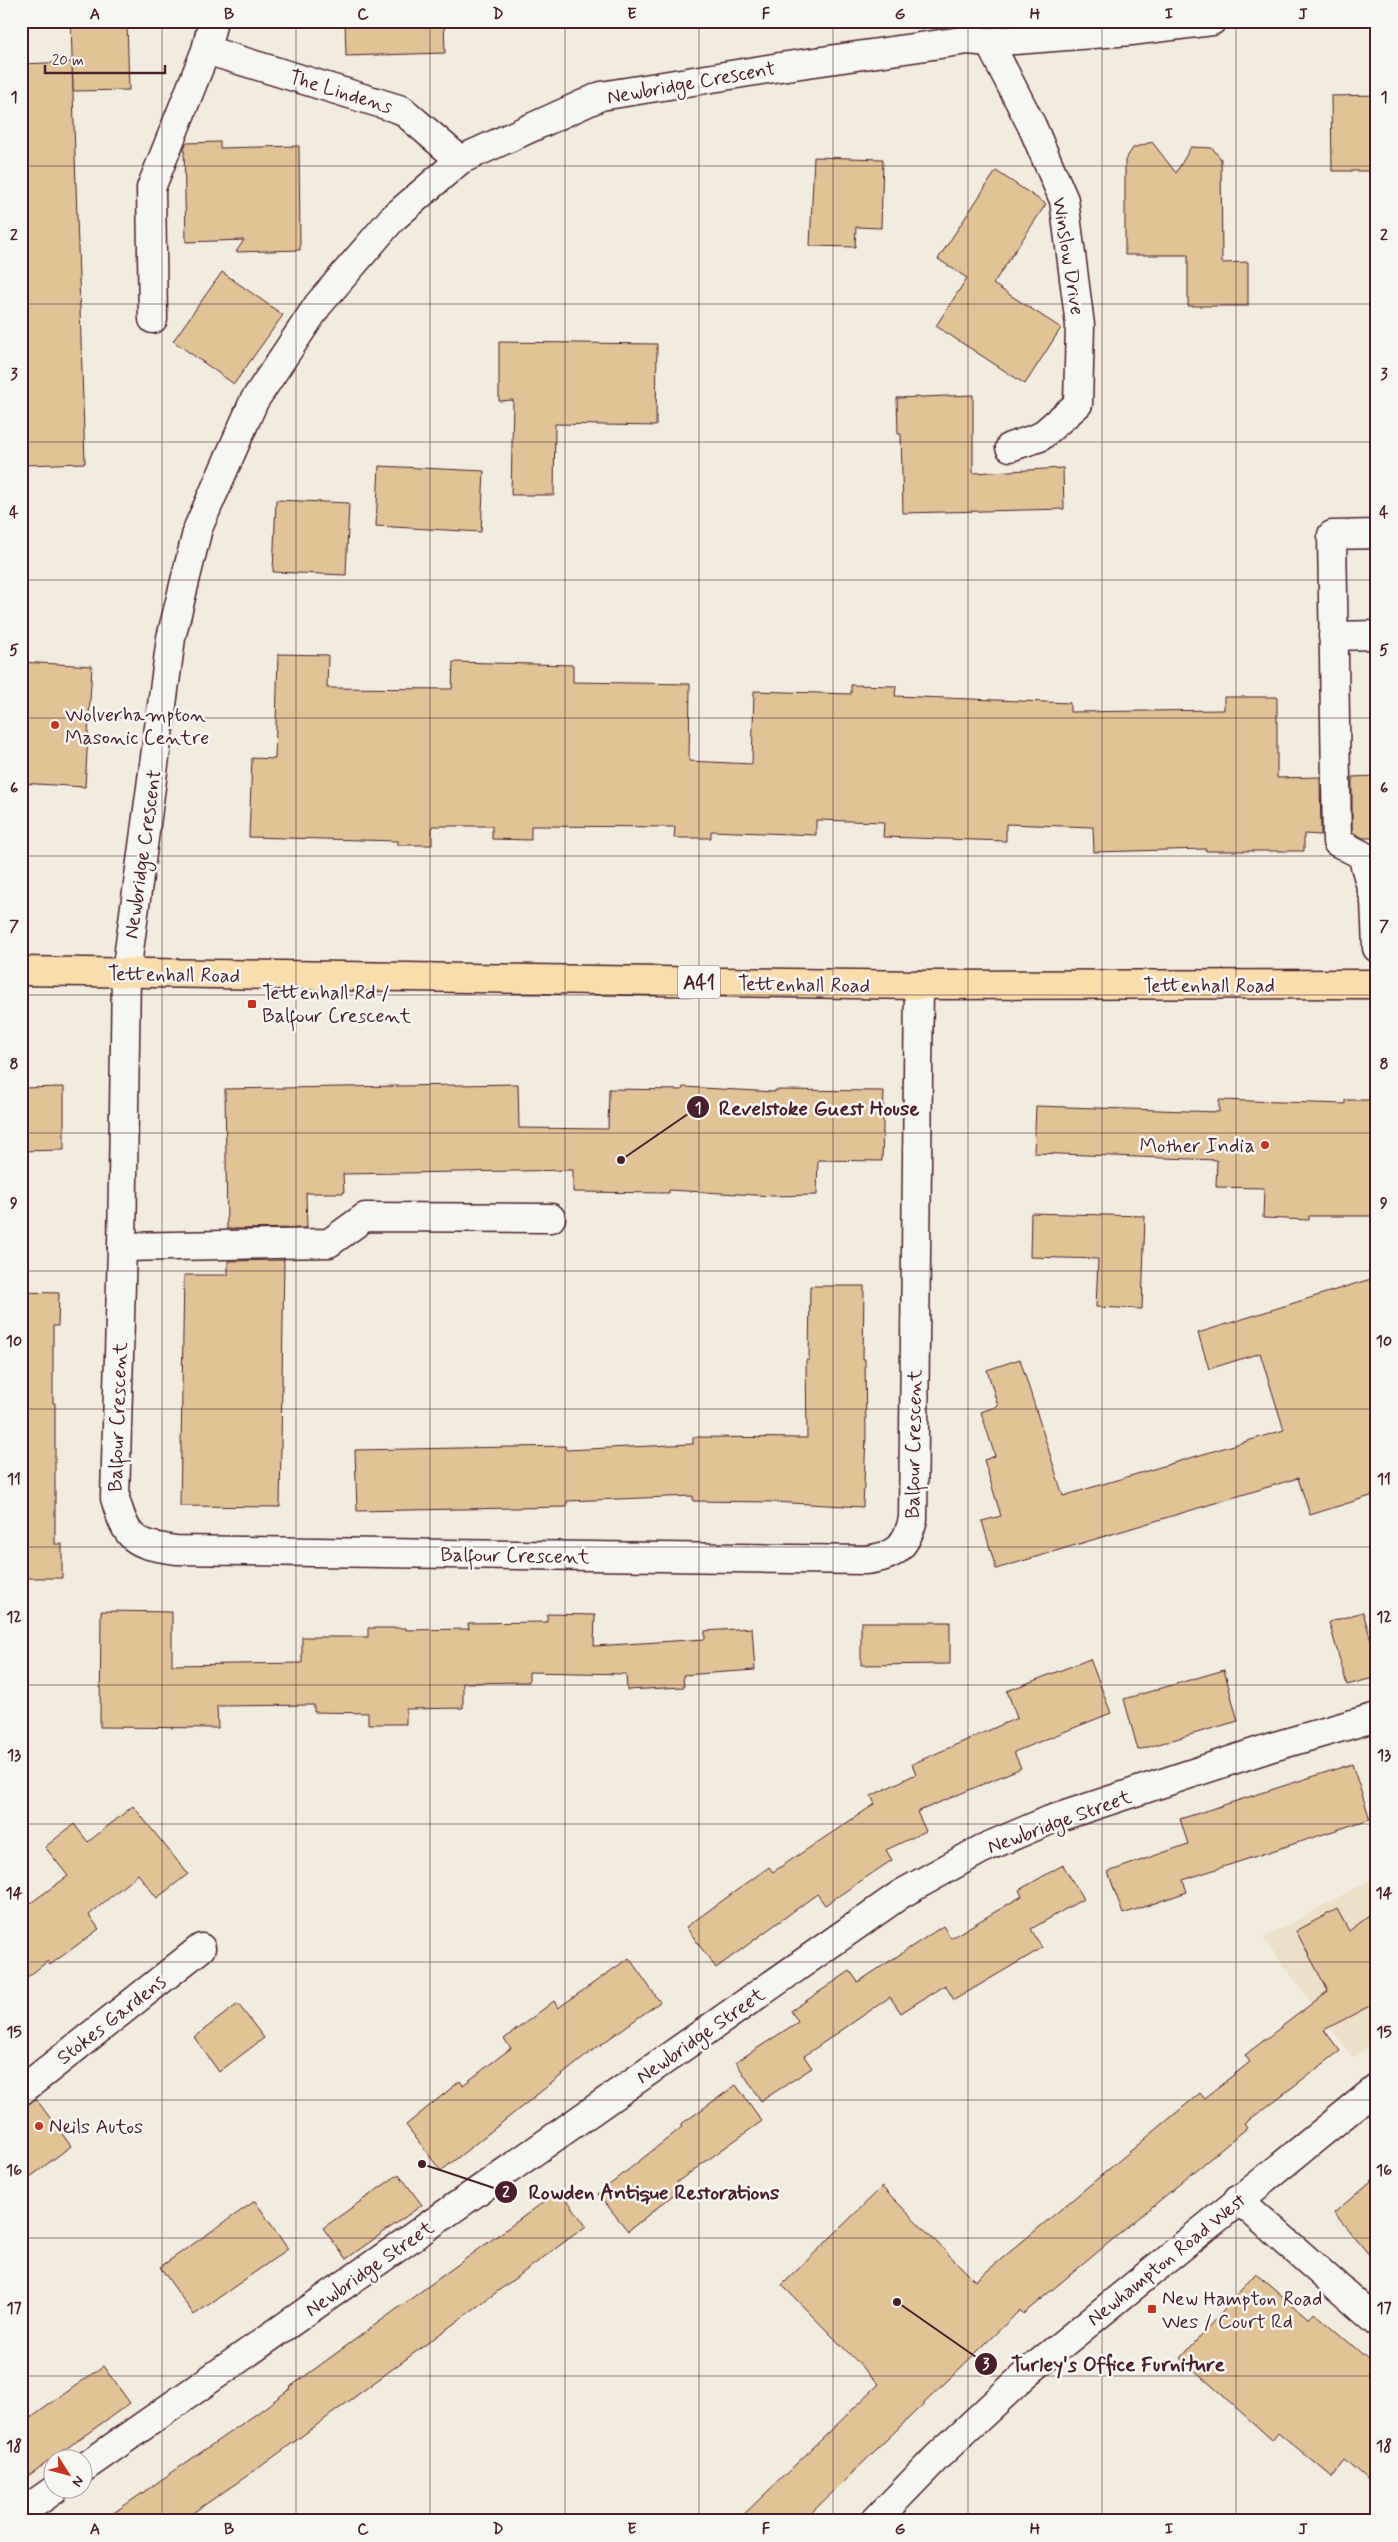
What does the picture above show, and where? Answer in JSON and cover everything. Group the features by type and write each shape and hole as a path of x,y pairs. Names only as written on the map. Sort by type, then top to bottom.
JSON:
{"highway":[{"name":"Tettenhall Road","path":"21,971 919,985 1377,984"}],"street":[{"path":"153,319 151,188 206,50 213,21"},
{"name":"Newbridge Crescent","path":"126,973 171,638 198,528 254,401 318,305 392,219 460,160 602,96 980,34 1212,21"},
{"name":"Winslow Drive","path":"980,34 1032,126 1064,200 1080,325 1078,404 1040,437 1010,446"},
{"name":"The Lindens","path":"206,50 402,110 460,160"},
{"path":"1377,534 1332,535 1337,842 1362,856 1375,901 1377,948"},
{"path":"1333,636 1377,635"},
{"name":"Balfour Crescent","path":"126,973 122,1247 115,1498 121,1520 134,1539 152,1546 176,1550 864,1560 882,1558 898,1550 908,1537 913,1519 919,985"},
{"path":"122,1247 329,1243 365,1217 551,1218"},
{"name":"Newbridge Street","path":"92,2463 901,1894 982,1849 1050,1820 1272,1747 1377,1717"},
{"name":"Stokes Gardens","path":"21,2091 201,1948"},
{"name":"Newhampton Road West","path":"874,2521 937,2457 1027,2373 1238,2199 1377,2088"},
{"path":"1238,2199 1377,2322"},
{"path":"21,2513 42,2498"}],"shaded area":[{"path":"1377,1876 1377,2040 1353,2058 1263,1938"}],"building":[{"path":"71,21 127,21 129,90 73,91"},
{"path":"345,21 444,21 445,53 346,56"},
{"path":"72,62 85,463 25,465 21,341 21,64"},
{"path":"1377,95 1377,171 1332,171 1331,96"},
{"path":"220,142 220,148 299,146 300,250 236,252 244,240 186,242 184,149 186,143"},
{"path":"1152,142 1176,173 1191,147 1212,148 1221,159 1222,263 1248,262 1248,306 1188,306 1188,255 1125,255 1125,160 1133,148"},
{"path":"814,157 883,159 881,228 856,227 855,247 810,246"},
{"path":"996,171 1046,204 993,284 1061,328 1025,384 936,326 967,278 938,259"},
{"path":"222,272 283,315 234,384 173,341"},
{"path":"499,342 657,344 656,426 555,424 554,495 511,495 513,400 499,401"},
{"path":"973,395 973,473 1063,468 1064,509 903,513 901,434 898,434 897,398"},
{"path":"379,466 484,471 481,532 376,526"},
{"path":"276,500 349,503 346,575 273,572"},
{"path":"278,654 328,655 327,688 452,689 453,662 573,665 573,682 690,684 689,761 752,764 754,691 851,694 851,685 896,686 895,696 1070,703 1070,712 1224,710 1224,697 1277,697 1277,778 1320,777 1321,835 1304,834 1304,851 1206,851 1206,849 1094,852 1093,827 1006,824 1006,841 883,837 884,822 816,820 816,835 711,831 711,838 674,838 675,827 531,826 531,840 492,839 492,826 432,826 432,845 398,845 398,841 249,837 252,758 275,759"},
{"name":"Wolverhampton Masonic Centre","path":"21,662 92,666 85,787 21,783"},
{"path":"1377,776 1377,838 1363,838 1352,832 1352,777"},
{"path":"518,1084 519,1128 608,1129 609,1089 682,1090 683,1087 775,1092 775,1090 884,1091 882,1161 818,1160 817,1195 773,1196 669,1190 669,1193 573,1192 573,1170 343,1174 344,1193 306,1193 307,1228 227,1229 225,1089"},
{"path":"64,1087 64,1150 21,1151 21,1088"},
{"path":"1219,1100 1345,1104 1345,1100 1377,1100 1377,1216 1309,1216 1309,1220 1263,1218 1264,1188 1216,1187 1217,1160 1034,1153 1036,1106 1219,1112"},
{"path":"1031,1213 1145,1216 1142,1309 1096,1307 1098,1259 1030,1257"},
{"path":"284,1260 280,1507 180,1506 184,1275 228,1275 228,1261"},
{"path":"1377,1277 1377,1494 1310,1515 1298,1478 996,1569 982,1521 1001,1516 984,1460 995,1456 981,1412 998,1406 987,1370 1020,1359 1063,1496 1284,1430 1260,1353 1209,1369 1198,1333"},
{"path":"810,1286 864,1286 863,1359 865,1359 866,1436 863,1507 773,1502 693,1501 693,1496 567,1501 567,1507 357,1511 355,1450 565,1446 566,1450 693,1444 693,1437 807,1438 806,1360 809,1360"},
{"path":"21,1292 59,1293 58,1326 53,1326 53,1403 55,1403 55,1544 62,1544 62,1578 21,1578"},
{"path":"101,1611 172,1612 172,1665 302,1663 302,1637 368,1637 368,1628 406,1628 406,1630 469,1629 468,1623 547,1622 547,1614 595,1615 594,1646 705,1639 705,1631 752,1628 755,1670 683,1675 684,1687 627,1690 626,1674 529,1672 529,1682 463,1683 463,1708 406,1709 406,1724 368,1724 368,1713 314,1712 314,1705 217,1706 218,1728 100,1727"},
{"path":"1363,1612 1371,1640 1377,1638 1377,1677 1347,1685 1329,1622"},
{"path":"861,1622 950,1622 950,1664 861,1665"},
{"path":"1090,1659 1111,1713 1014,1752 1021,1768 917,1812 926,1831 886,1850 892,1860 825,1905 817,1894 716,1968 686,1927 769,1867 773,1872 875,1804 871,1796 916,1774 912,1764 1017,1718 1007,1691"},
{"path":"1224,1670 1238,1721 1138,1750 1124,1699"},
{"path":"1352,1764 1370,1819 1183,1880 1187,1892 1123,1914 1108,1872 1188,1844 1180,1819"},
{"path":"133,1806 188,1874 157,1898 138,1874 89,1915 99,1929 50,1965 48,1961 21,1982 21,1910 68,1876 45,1847 74,1824 88,1842"},
{"path":"1063,1865 1083,1899 1031,1929 1042,1948 954,2000 945,1985 901,2013 890,1997 804,2056 812,2068 761,2101 736,2062 798,2022 791,2011 850,1971 858,1982 943,1926 951,1938 1022,1896 1019,1890"},
{"path":"1337,1909 1349,1931 1377,1910 1377,2002 1324,2030 1340,2051 1244,2124 1247,2128 1023,2314 1020,2310 803,2521 737,2521 879,2384 782,2285 882,2187 975,2281 1200,2093 1204,2098 1250,2062 1245,2055 1328,1991 1296,1931"},
{"path":"629,1958 660,2002 592,2051 441,2171 406,2125 460,2081 463,2085 511,2048 504,2039 554,2001 558,2008"},
{"path":"238,2004 264,2038 219,2072 194,2037"},
{"path":"736,2085 762,2121 677,2182 682,2188 628,2231 598,2194 682,2127 680,2125"},
{"name":"Neils Autos","path":"36,2099 71,2146 21,2184 21,2106"},
{"path":"399,2174 422,2205 346,2259 323,2228"},
{"path":"1377,2176 1377,2264 1334,2213"},
{"path":"560,2190 586,2226 260,2467 181,2521 102,2521 259,2412 290,2387"},
{"path":"255,2201 288,2249 194,2315 160,2267"},
{"path":"1256,2273 1309,2319 1314,2312 1377,2367 1377,2488 1345,2460 1332,2477 1278,2432 1272,2440 1181,2358"},
{"path":"103,2366 130,2403 64,2450 42,2450 42,2466 21,2481 21,2425"}],"place":[{"name":"Wolverhampton Masonic Centre","path":"55,725"},
{"name":"Tettenhall Rd / Balfour Crescent","path":"252,1004"},
{"name":"Mother India","path":"1265,1145"},
{"name":"Revelstoke Guest House","path":"621,1160"},
{"name":"Neils Autos","path":"39,2126"},
{"name":"Rowden Antique Restorations","path":"422,2164"},
{"name":"Turley's Office Furniture","path":"897,2302"},
{"name":"New Hampton Road Wes / Court Rd","path":"1152,2309"}]}
